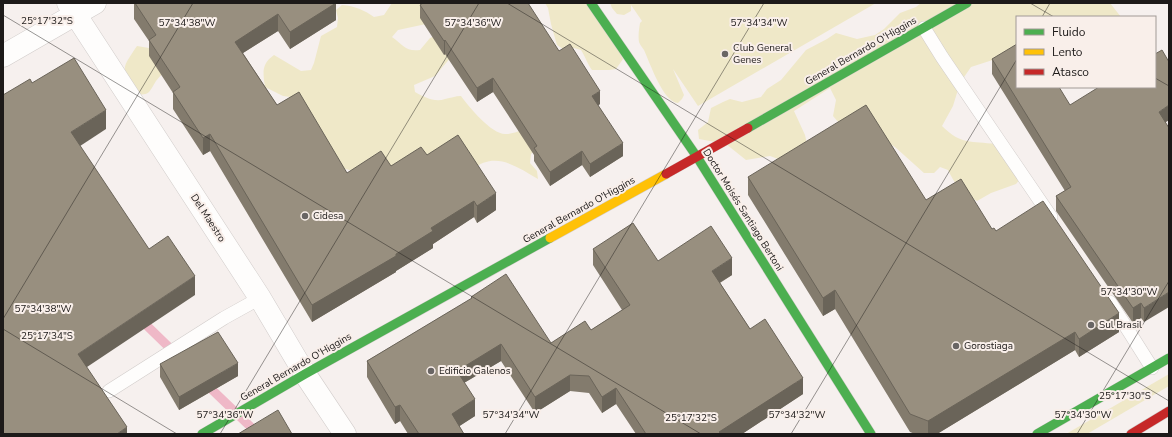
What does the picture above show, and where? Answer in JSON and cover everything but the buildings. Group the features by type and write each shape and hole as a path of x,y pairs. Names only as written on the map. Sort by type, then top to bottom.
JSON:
{"main road":[{"name":"Doctor Moisés Santiago Bertoni","path":"591,3 697,157 871,434"},
{"name":"General Bernardo O'Higgins","path":"202,434 305,374 697,157 967,3"},
{"path":"1037,434 1169,358"},
{"path":"1131,434 1169,411"}],"street":[{"path":"3,56 72,8 95,3"},
{"name":"Del Maestro","path":"72,8 260,298 305,374 345,434"}],"lane":[{"path":"924,28 1058,226"},
{"path":"1102,291 1152,368"},
{"path":"109,391 224,318 260,298"}],"shaded area":[{"path":"392,3 439,3 426,24 398,30 392,37 408,49 420,50 430,38 438,35 452,56 435,76 414,85 415,92 433,100 461,96 481,120 494,130 506,134 522,130 537,148 531,154 530,163 537,171 538,179 506,162 497,161 489,161 472,170 361,173 338,167 298,98 283,96 265,87 265,65 274,55 301,71 311,70 321,36 337,27 338,18 336,10 342,5 351,6 367,12 374,17 384,15"},
{"path":"545,3 595,3 623,59 616,69 592,70 581,50 574,48 563,49 557,45 548,8"},
{"name":"Club General Genes","path":"610,3 876,3 698,106 673,69 684,95 678,103 672,101 667,96 662,89 639,42 639,28 642,21 631,5 631,11 624,15 617,14"},
{"path":"921,3 1110,3 1120,16 1016,16 1016,49 1005,56 971,67 960,83 953,106 942,126 955,136 967,141 996,144 1022,177 1016,184 991,193 977,201 967,195 960,188 953,180 948,170 940,167 934,173 924,173 895,147 885,141 839,123 833,116 836,100 830,88 794,111 805,135 807,144 778,159 770,156 746,160 726,144 699,139 698,130 708,122 711,108 730,99 742,102 761,97 767,89 781,80 806,50 836,33 857,39 875,35 884,29 900,13 916,7"},
{"path":"137,46 149,48 165,57 167,68 146,94 135,94 125,74 125,65"},
{"path":"1169,374 1169,386 1087,434 1066,434"}],"waterway":[{"path":"140,319 177,355"},
{"path":"204,382 258,434"}],"traffic: fast":[{"path":"591,3 697,157 871,434"},
{"path":"748,128 967,3"},
{"path":"202,434 305,374 550,238"},
{"path":"1037,434 1169,358"}],"traffic: slow":[{"path":"550,238 666,174"}],"traffic: jam":[{"path":"666,174 748,128"},
{"path":"1131,434 1169,411"}],"place":[{"name":"Club General Genes","path":"725,54"},
{"name":"Cidesa","path":"305,216"},
{"name":"Sul Brasil","path":"1091,325"},
{"name":"Gorostiaga","path":"956,346"},
{"name":"Edificio Galenos","path":"431,371"}]}
